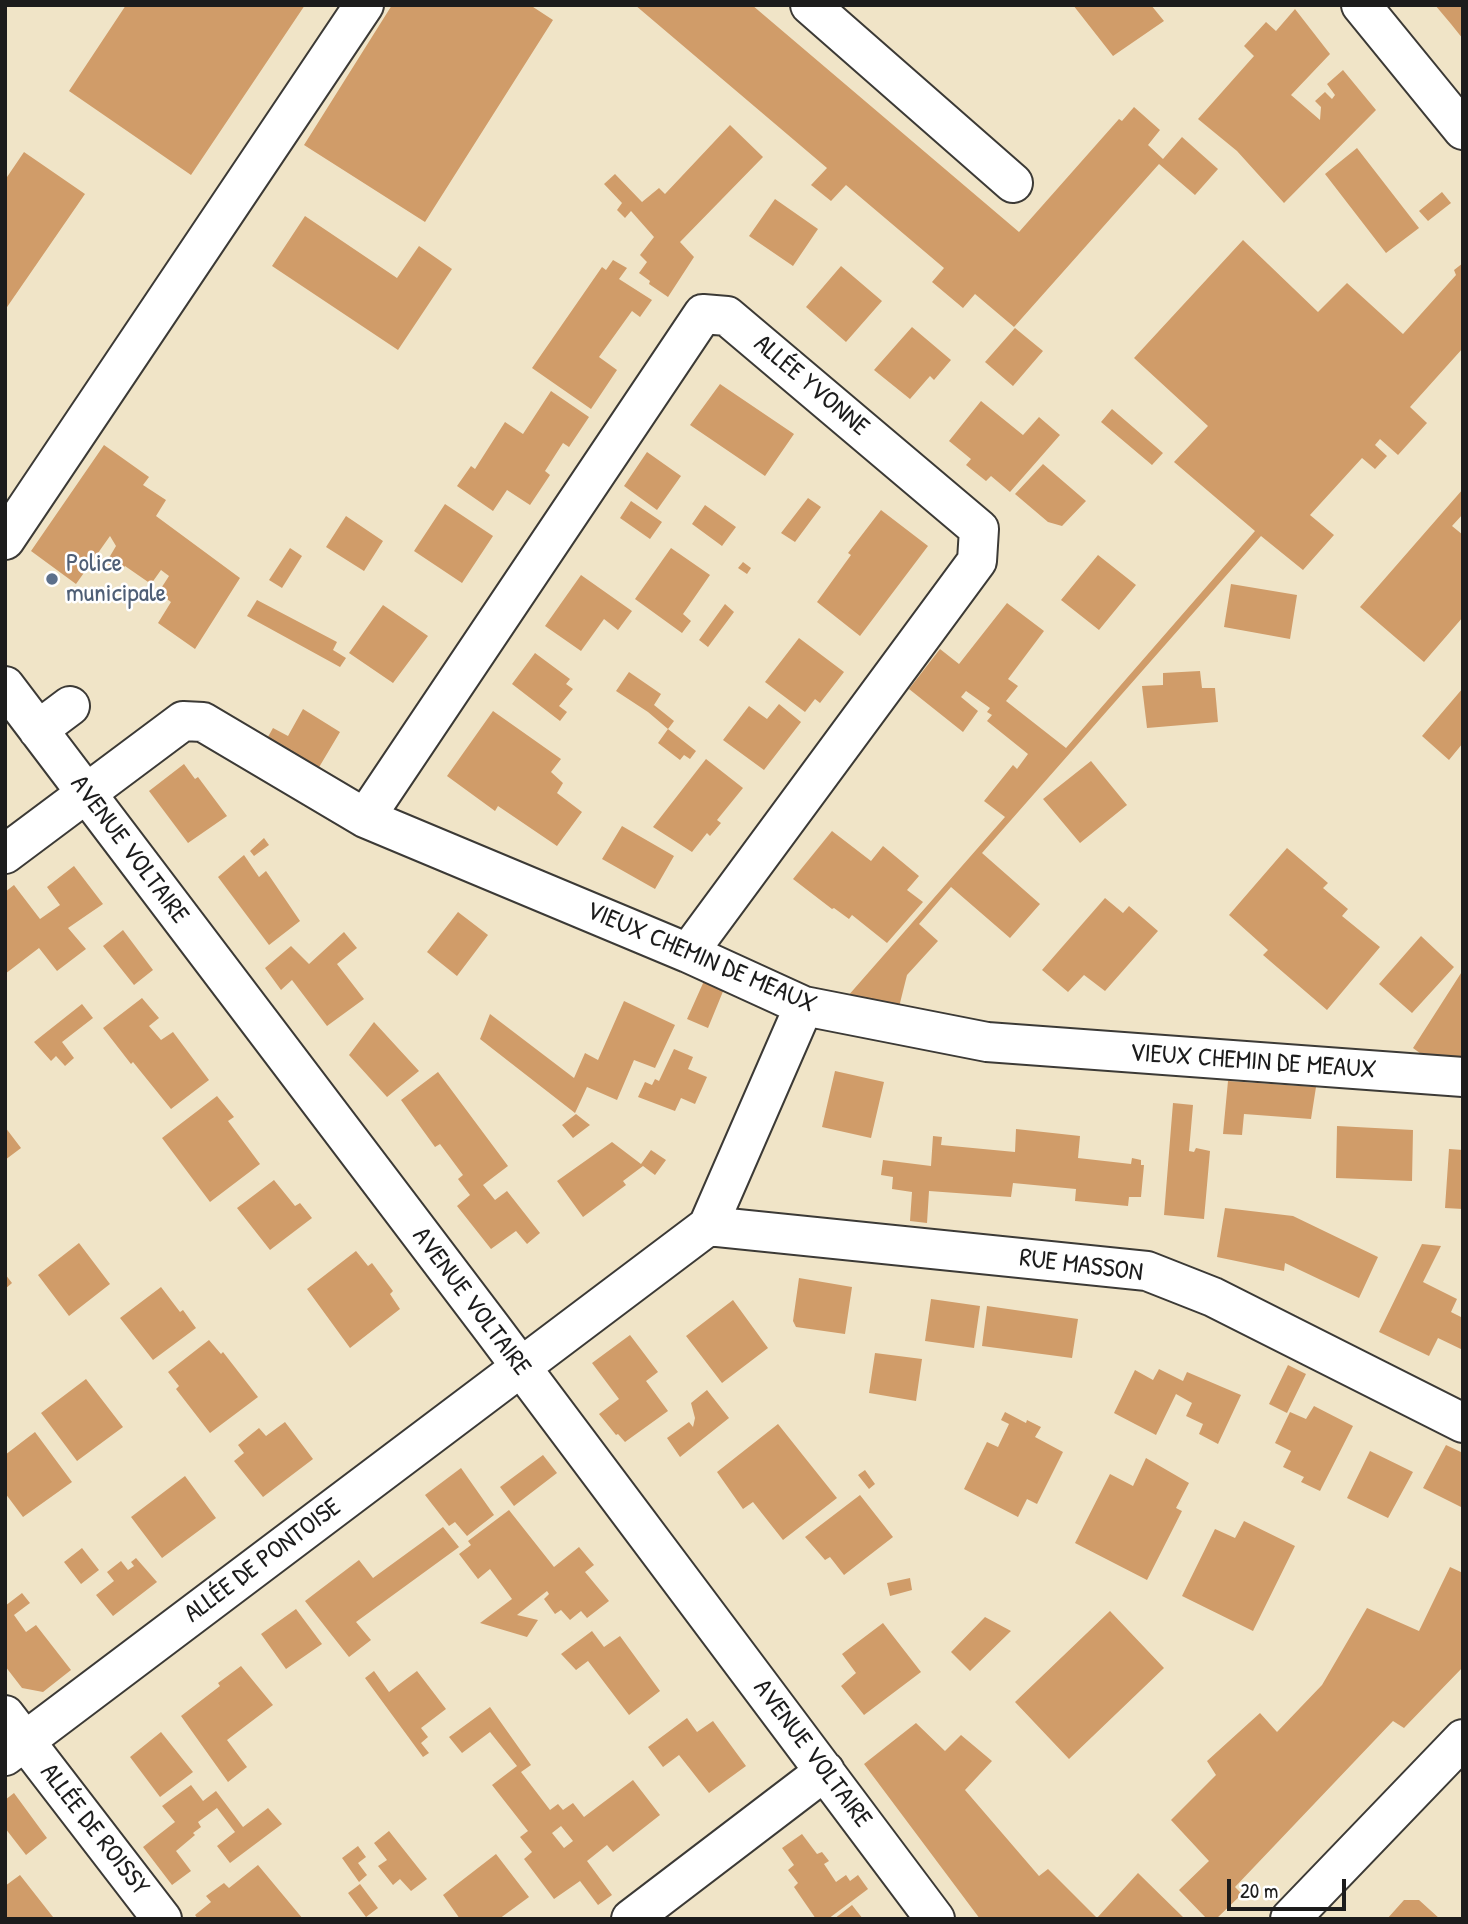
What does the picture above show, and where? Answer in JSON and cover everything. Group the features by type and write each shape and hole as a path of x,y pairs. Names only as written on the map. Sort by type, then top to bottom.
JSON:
{"street":[{"path":"5,540 364,5"},
{"path":"810,5 1013,183"},
{"path":"1361,5 1463,130"},
{"name":"ALLÉE YVONNE","path":"365,818 703,314 727,316 979,529 977,561 688,953"},
{"name":"AVENUE VOLTAIRE","path":"5,686 935,1919"},
{"path":"38,730 69,706"},
{"name":"VIEUX CHEMIN DE MEAUX","path":"5,853 183,722 203,722 365,818 688,953 804,1006 987,1042 1463,1077"},
{"path":"520,1366 708,1226 804,1006"},
{"name":"RUE MASSON","path":"708,1226 1147,1271 1213,1297 1463,1423"},
{"name":"ALLÉE DE PONTOISE","path":"12,1737 520,1366"},
{"name":"ALLÉE DE ROISSY","path":"12,1737 162,1919"},
{"path":"1290,1919 1458,1756"},
{"path":"631,1919 825,1772"}],"building":[{"path":"126,5 305,5 191,175 69,91"},
{"path":"392,5 530,5 553,20 425,222 304,145"},
{"path":"635,5 752,5 1019,232 1119,119 1122,121 1134,107 1160,130 1148,145 1163,159 1182,137 1218,169 1195,195 1159,164 1014,327 975,294 963,308 932,282 944,268 846,185 831,201 811,185 827,168"},
{"path":"1073,5 1151,5 1164,21 1113,56"},
{"path":"1435,5 1463,5 1463,39 1451,24"},
{"path":"1295,9 1330,54 1291,95 1320,120 1321,107 1315,101 1325,92 1332,99 1335,95 1327,84 1343,70 1376,110 1284,203 1237,151 1198,119 1254,56 1244,46 1266,22 1276,31"},
{"path":"730,125 763,157 680,242 694,257 668,297 639,273 647,262 640,255 654,237 631,211 625,218 617,210 622,203 604,184 615,174 642,202 659,188 665,194"},
{"path":"1357,148 1419,228 1386,253 1325,174"},
{"path":"24,152 85,194 5,310 5,180"},
{"path":"1442,192 1451,203 1428,221 1419,211"},
{"path":"775,199 818,229 793,266 749,236"},
{"path":"305,216 397,278 419,246 452,269 398,350 272,266"},
{"path":"1243,240 1318,312 1347,283 1403,334 1456,275 1454,270 1463,263 1463,348 1410,407 1427,423 1398,455 1380,439 1375,445 1387,456 1375,469 1362,458 1310,515 1334,535 1303,570 1261,536 982,853 1040,904 1010,938 951,887 919,924 938,941 907,975 899,1007 847,997 1005,817 984,801 1013,765 1017,769 1028,754 987,721 992,715 987,712 990,708 966,691 961,697 978,711 963,732 909,689 940,649 959,664 1007,603 1044,631 1008,679 1018,686 1006,701 1066,748 1255,531 1174,462 1208,426 1134,358"},
{"path":"613,260 627,268 619,279 652,300 640,317 632,311 599,357 617,370 591,409 532,368 602,267 606,270"},
{"path":"841,266 882,301 846,342 806,307"},
{"path":"912,327 951,360 934,380 930,376 910,399 874,370"},
{"path":"1015,328 1043,351 1013,386 985,362"},
{"path":"720,384 794,434 765,476 690,425"},
{"path":"551,391 589,417 569,447 563,443 545,471 550,475 530,505 507,490 493,511 457,486 471,466 475,469 505,422 523,434"},
{"path":"981,401 1023,435 1039,417 1060,435 1010,492 991,476 986,481 966,465 971,459 949,441"},
{"path":"1112,409 1163,453 1152,465 1101,422"},
{"path":"104,445 149,477 143,485 166,500 156,516 240,578 195,649 158,623 171,602 158,593 169,576 161,570 151,584 125,566 120,572 106,563 116,546 110,536 76,584 31,551"},
{"path":"647,452 681,476 657,510 624,486"},
{"path":"1043,464 1086,501 1062,526 1048,522 1015,494"},
{"path":"1463,489 1463,514 1452,526 1463,535 1463,617 1424,662 1360,607"},
{"path":"808,498 821,507 795,542 781,533"},
{"path":"631,501 662,522 650,539 620,518"},
{"path":"445,504 493,536 462,583 414,551"},
{"path":"705,505 736,527 722,546 692,524"},
{"path":"881,510 928,546 860,636 817,602 851,555 848,553"},
{"path":"346,516 383,541 364,571 326,547"},
{"path":"290,548 302,556 282,588 269,580"},
{"path":"671,548 710,575 683,614 691,621 682,633 635,599"},
{"path":"1098,555 1136,585 1099,630 1061,600"},
{"path":"743,562 751,568 747,574 738,568"},
{"path":"581,575 632,611 618,630 604,619 581,651 545,626"},
{"path":"1231,584 1297,595 1290,639 1224,627"},
{"path":"257,600 337,642 333,650 346,658 340,667 247,616"},
{"path":"725,604 734,612 708,647 699,640"},
{"path":"383,605 428,636 393,683 349,653"},
{"path":"799,638 844,672 820,703 815,699 805,712 765,682"},
{"path":"535,653 570,679 566,684 573,689 559,706 567,712 560,721 512,684"},
{"path":"1200,671 1202,688 1215,688 1218,722 1147,728 1142,686 1163,685 1163,673"},
{"path":"629,672 661,694 654,705 674,721 668,729 616,691"},
{"path":"1463,688 1463,743 1449,760 1422,736"},
{"path":"779,704 801,722 764,770 723,740 749,706 767,719"},
{"path":"303,709 340,732 315,774 264,744 273,728 288,736"},
{"path":"493,711 561,759 551,772 563,783 557,793 582,812 557,846 498,806 495,811 447,776"},
{"path":"668,729 696,751 690,759 684,755 680,760 658,743"},
{"path":"706,759 743,788 717,820 721,823 710,836 707,833 692,852 653,827"},
{"path":"1091,761 1127,805 1080,843 1043,799"},
{"path":"184,764 195,779 198,777 227,816 188,843 149,791"},
{"path":"622,826 674,856 655,889 602,859"},
{"path":"832,831 871,861 883,846 919,876 907,890 923,902 887,943 852,915 849,919 832,909 793,879"},
{"path":"264,838 269,845 254,856 250,851"},
{"path":"1287,848 1328,883 1323,888 1348,909 1342,916 1380,947 1327,1010 1263,955 1268,950 1229,915"},
{"path":"244,855 259,877 266,871 300,921 269,945 218,877"},
{"path":"74,866 103,904 68,928 86,949 57,971 39,948 5,974 5,892 14,885 40,919 60,905 47,887"},
{"path":"1105,898 1123,913 1129,906 1158,931 1105,991 1084,975 1068,992 1042,970"},
{"path":"458,912 488,935 457,976 427,952"},
{"path":"123,930 153,970 134,985 103,946"},
{"path":"344,932 357,948 337,964 364,999 327,1026 292,980 281,990 265,968 291,946 309,964"},
{"path":"1421,936 1454,967 1412,1013 1379,984"},
{"path":"1463,970 1463,1061 1428,1059 1413,1048"},
{"path":"704,981 724,989 708,1028 687,1019"},
{"path":"142,998 159,1018 149,1026 161,1040 173,1032 209,1080 171,1109 103,1028"},
{"path":"624,1001 675,1025 655,1068 634,1060 617,1100 587,1087 575,1113 480,1039 490,1014 574,1078 585,1053 598,1060"},
{"path":"82,1004 93,1018 62,1042 74,1058 65,1066 56,1056 51,1061 34,1042"},
{"path":"374,1022 419,1071 387,1097 349,1055"},
{"path":"674,1049 693,1057 688,1069 707,1077 695,1104 681,1098 675,1111 638,1097 645,1082 652,1085 655,1079 659,1081"},
{"path":"835,1071 884,1082 871,1138 822,1127"},
{"path":"438,1072 508,1166 483,1185 495,1200 507,1191 540,1233 527,1244 516,1231 491,1249 457,1206 470,1195 458,1179 463,1175 440,1144 435,1147 401,1100"},
{"path":"1228,1081 1316,1087 1311,1119 1244,1114 1242,1135 1223,1134"},
{"path":"217,1096 234,1117 228,1121 260,1164 210,1202 162,1138"},
{"path":"1173,1103 1193,1105 1189,1151 1194,1152 1196,1148 1210,1151 1204,1219 1164,1215"},
{"path":"576,1114 590,1125 573,1138 562,1125"},
{"path":"1337,1126 1413,1130 1412,1181 1336,1178"},
{"path":"5,1127 21,1148 5,1160 7,1142"},
{"path":"1016,1129 1080,1136 1078,1158 1131,1164 1132,1158 1141,1160 1141,1165 1144,1165 1141,1197 1129,1197 1128,1206 1075,1201 1076,1189 1013,1183 1011,1197 929,1191 927,1223 910,1221 912,1192 892,1189 893,1177 881,1175 883,1160 931,1166 933,1136 942,1137 941,1145 1015,1152"},
{"path":"612,1142 641,1164 651,1150 666,1160 655,1175 643,1166 623,1181 626,1185 583,1217 557,1181"},
{"path":"1449,1149 1463,1150 1463,1209 1445,1208"},
{"path":"274,1180 295,1206 300,1203 312,1218 270,1250 237,1208"},
{"path":"1225,1208 1293,1216 1378,1257 1359,1298 1285,1263 1284,1271 1217,1257"},
{"path":"79,1243 110,1284 69,1316 38,1275"},
{"path":"1422,1244 1441,1246 1423,1282 1457,1299 1451,1312 1463,1318 1463,1350 1438,1338 1429,1356 1379,1332"},
{"path":"356,1251 368,1266 372,1263 393,1291 390,1294 400,1309 350,1348 307,1289"},
{"path":"5,1274 12,1283 5,1289"},
{"path":"799,1278 852,1287 845,1334 796,1327 793,1321"},
{"path":"161,1287 196,1328 153,1360 120,1318"},
{"path":"931,1299 980,1306 974,1348 925,1341"},
{"path":"733,1300 768,1348 722,1383 686,1336"},
{"path":"987,1306 1078,1319 1072,1358 982,1346"},
{"path":"630,1335 658,1372 646,1381 668,1411 625,1442 599,1414 619,1399 592,1363"},
{"path":"209,1340 221,1354 223,1352 258,1397 210,1433 176,1389 179,1386 168,1372"},
{"path":"875,1353 922,1359 916,1401 869,1393"},
{"path":"1288,1365 1306,1374 1287,1413 1269,1404"},
{"path":"1159,1369 1183,1381 1187,1372 1241,1395 1218,1444 1199,1434 1203,1424 1186,1416 1192,1403 1176,1394 1156,1435 1114,1413 1135,1370 1153,1380"},
{"path":"86,1379 123,1427 77,1461 41,1413"},
{"path":"707,1390 729,1418 680,1457 667,1438 689,1422 693,1427 695,1418 691,1403"},
{"path":"1314,1406 1353,1426 1320,1491 1301,1482 1304,1477 1283,1467 1291,1451 1275,1443 1290,1412 1306,1419"},
{"path":"1005,1412 1041,1427 1035,1437 1063,1452 1037,1504 1027,1499 1018,1517 964,1489 987,1442 998,1447 1009,1424 1001,1420"},
{"path":"285,1422 313,1459 263,1497 234,1461 244,1453 238,1445 259,1428 266,1436"},
{"path":"778,1424 837,1498 783,1540 753,1502 743,1509 717,1472"},
{"path":"35,1432 72,1482 23,1517 5,1493 5,1455"},
{"path":"1446,1445 1463,1453 1463,1508 1423,1488"},
{"path":"1370,1451 1413,1472 1388,1518 1347,1498"},
{"path":"543,1455 557,1473 514,1506 500,1487"},
{"path":"1146,1458 1189,1483 1176,1508 1182,1511 1147,1580 1075,1543 1110,1474 1133,1486"},
{"path":"461,1468 494,1515 467,1536 455,1522 449,1526 425,1495"},
{"path":"865,1470 875,1484 869,1489 858,1475"},
{"path":"185,1476 216,1518 162,1558 131,1517"},
{"path":"860,1495 893,1537 844,1575 830,1557 825,1560 805,1537"},
{"path":"509,1510 554,1567 579,1547 594,1565 585,1572 609,1601 587,1618 581,1611 570,1620 561,1610 555,1614 544,1599 549,1594 547,1591 517,1615 538,1620 527,1637 480,1623 512,1599 490,1569 478,1579 459,1554 471,1545 468,1541"},
{"path":"1244,1521 1295,1546 1253,1631 1182,1596 1215,1529 1235,1538"},
{"path":"443,1527 459,1547 356,1622 371,1640 349,1657 305,1601 359,1560 373,1578"},
{"path":"82,1548 99,1570 81,1584 64,1562"},
{"path":"136,1558 157,1582 113,1616 96,1595 114,1581 107,1572 121,1561 128,1570 134,1566 131,1562"},
{"path":"1450,1567 1463,1573 1463,1667 1404,1728 1393,1721 1235,1887 1242,1894 1216,1919 1207,1919 1179,1890 1209,1861 1171,1820 1216,1775 1207,1761 1260,1713 1277,1732 1322,1685 1367,1608 1419,1631"},
{"path":"910,1578 912,1590 890,1596 887,1583"},
{"path":"22,1593 30,1603 14,1615 26,1632 36,1625 71,1670 43,1692 22,1688 5,1666 5,1606"},
{"path":"296,1609 322,1644 286,1669 261,1634"},
{"path":"1110,1611 1164,1668 1069,1759 1015,1702"},
{"path":"985,1617 1011,1631 970,1671 951,1652"},
{"path":"883,1623 921,1672 864,1715 841,1686 856,1673 842,1654"},
{"path":"592,1631 604,1647 620,1636 660,1691 629,1715 588,1661 576,1670 561,1654"},
{"path":"241,1666 273,1705 227,1740 247,1767 228,1782 181,1716"},
{"path":"374,1671 389,1692 417,1671 446,1709 421,1728 428,1737 421,1743 429,1753 423,1757 365,1678"},
{"path":"490,1707 531,1765 521,1772 550,1810 558,1804 563,1810 573,1803 584,1817 633,1780 660,1815 613,1852 607,1845 587,1861 612,1895 598,1905 580,1881 554,1899 524,1859 532,1852 520,1837 528,1831 492,1785 517,1766 490,1732 462,1753 449,1737","holes":["561,1826 573,1841 564,1848 552,1833"]},
{"path":"687,1718 697,1732 713,1721 746,1766 709,1793 679,1755 663,1767 648,1747"},
{"path":"916,1723 945,1751 961,1735 992,1761 965,1790 1039,1876 1048,1869 1097,1918 1138,1873 1185,1919 980,1919 864,1764"},
{"path":"161,1732 193,1772 160,1797 130,1757"},
{"path":"191,1785 203,1801 216,1791 243,1827 268,1808 282,1824 230,1863 217,1846 235,1832 217,1808 198,1822 201,1827 193,1833 195,1835 176,1851 191,1871 172,1885 143,1847 175,1822 162,1806"},
{"path":"14,1793 47,1838 26,1855 5,1828 5,1800"},
{"path":"389,1831 427,1879 411,1891 400,1879 393,1885 378,1866 387,1860 374,1843"},
{"path":"802,1834 817,1854 822,1852 829,1861 824,1864 836,1882 846,1875 850,1881 858,1875 868,1889 828,1919 816,1919 794,1887 798,1883 788,1870 794,1865 782,1848"},
{"path":"358,1846 366,1857 358,1863 367,1875 359,1882 342,1858"},
{"path":"496,1854 529,1897 499,1919 460,1919 443,1895"},
{"path":"258,1865 303,1919 198,1919 195,1915 211,1902 206,1896 224,1883 229,1888"},
{"path":"20,1875 53,1917 5,1919 5,1886"},
{"path":"360,1884 378,1908 366,1917 348,1893"},
{"path":"1404,1900 1419,1900 1440,1919 1387,1919"},
{"path":"852,1905 863,1919 834,1919"}],"place":[{"name":"Police municipale","path":"52,579"}]}
